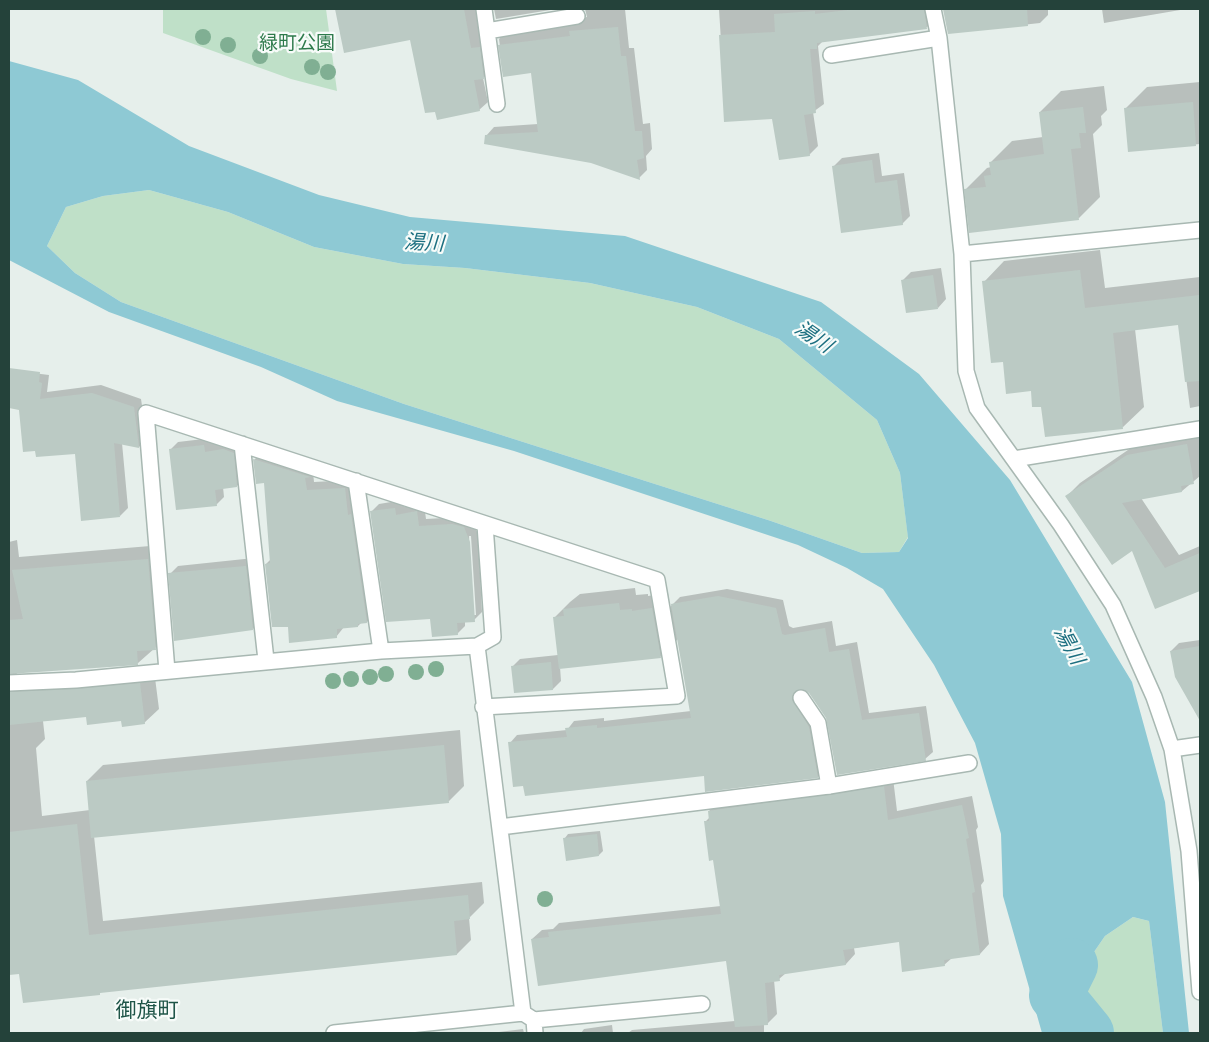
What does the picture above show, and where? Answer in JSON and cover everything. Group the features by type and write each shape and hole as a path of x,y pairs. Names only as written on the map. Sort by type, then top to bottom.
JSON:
{"street":[{"path":"484,9 497,104"},
{"path":"933,9 939,38 962,254 966,371 977,408 1061,525 1113,605 1154,697 1172,749 1189,851 1200,992"},
{"path":"487,31 577,16"},
{"path":"831,55 939,38"},
{"path":"962,254 1200,230"},
{"path":"167,671 146,413 657,580 677,696 483,707"},
{"path":"1014,459 1200,429"},
{"path":"242,444 266,660"},
{"path":"356,481 381,651"},
{"path":"9,683 76,680 266,660 477,646 493,637 485,525"},
{"path":"477,646 483,707 530,1022"},
{"path":"801,698 818,723 829,786"},
{"path":"1172,749 1200,745"},
{"path":"500,827 829,786 969,764"},
{"path":"334,1033 530,1022 702,1004"}],"green space":[{"name":"緑町公園","path":"163,9 326,9 337,91 291,79 163,33"},
{"path":"149,190 228,212 314,247 403,264 465,268 590,283 697,307 779,339 877,420 900,473 908,537 899,552 862,553 771,521 404,404 121,302 75,273 47,246 66,207 103,196"},
{"path":"1133,917 1149,921 1163,1033 1080,1033 1085,965 1105,936"}],"water":[{"path":"9,61 78,80 189,146 319,195 410,217 625,236 821,302 919,374 1010,480 1132,682 1165,802 1189,1033 1163,1033 1149,921 1133,917 1105,936 1085,965 1080,1033 1042,1033 1003,896 1001,834 975,743 934,665 883,589 847,568 798,545 514,451 337,401 261,367 109,312 9,260","holes":["149,190 228,212 314,247 403,264 465,268 590,283 697,307 779,339 877,420 900,473 908,538 899,552 862,553 771,521 404,404 121,302 75,273 47,246 66,207 103,196"]}],"building":[{"path":"335,9 464,9 471,48 480,47 484,79 474,80 480,111 437,120 435,112 425,113 410,40 344,53"},
{"path":"856,9 924,9 927,29 817,43 817,49 810,49 816,113 804,115 810,156 779,160 772,119 724,122 719,35 775,32 774,14 815,11 815,14"},
{"path":"943,9 1027,9 1028,26 948,34"},
{"path":"618,27 621,56 626,56 635,131 642,131 644,158 637,160 640,180 591,163 484,144 485,135 538,132 531,73 503,77 498,45 570,36 569,31"},
{"path":"1193,102 1196,146 1128,152 1124,108"},
{"path":"1083,107 1086,133 1079,133 1081,148 1071,149 1079,220 969,233 964,189 986,187 984,176 991,175 989,162 1044,154 1039,112"},
{"path":"872,160 875,183 897,180 903,225 841,233 832,166"},
{"path":"1080,270 1085,308 1200,295 1200,381 1185,382 1178,325 1113,333 1123,429 1045,437 1041,407 1032,407 1031,391 1006,394 1003,362 991,363 982,281"},
{"path":"933,275 938,309 906,313 901,280"},
{"path":"9,368 40,372 39,382 42,383 40,399 92,393 134,407 139,448 114,443 120,517 81,521 75,454 36,457 35,451 23,452 19,410 9,408"},
{"path":"1187,444 1194,484 1181,486 1182,492 1122,503 1165,568 1200,553 1200,591 1155,609 1132,551 1112,565 1065,496 1127,455"},
{"path":"204,445 205,452 223,449 234,453 237,487 215,490 217,506 176,510 169,449"},
{"path":"253,459 310,477 305,478 307,490 345,488 348,515 351,514 367,623 358,624 358,627 337,629 337,638 289,643 288,627 272,627 265,564 270,563 264,483 256,484"},
{"path":"395,508 396,515 417,511 419,526 452,524 464,527 470,542 475,622 457,623 458,635 432,637 430,619 386,622 370,511"},
{"path":"148,559 156,650 137,651 138,665 9,674 9,620 23,619 12,570"},
{"path":"246,566 253,630 174,641 168,573"},
{"path":"718,596 776,608 782,634 785,635 825,628 829,652 849,649 862,720 919,713 926,761 837,775 826,718 809,693 801,689 793,694 792,699 809,727 818,778 705,792 704,776 525,796 523,786 513,787 508,742 567,737 565,728 597,725 597,728 691,718 671,604"},
{"path":"619,603 620,610 632,609 632,611 652,608 661,658 559,669 553,617 564,616 563,609"},
{"path":"1200,646 1200,721 1175,677 1170,651"},
{"path":"551,662 553,690 514,693 511,666"},
{"path":"140,683 145,724 122,727 121,721 87,725 86,717 9,725 9,692"},
{"path":"444,745 449,803 91,838 86,781"},
{"path":"884,786 888,820 962,805 969,838 966,839 975,892 972,893 980,955 944,960 945,966 902,972 899,942 843,950 846,965 779,975 780,981 765,983 768,1025 735,1027 726,961 538,986 531,939 549,937 548,932 721,914 713,860 709,861 704,821 709,821 708,811"},
{"path":"77,824 89,935 468,895 470,919 454,921 457,955 23,1003 19,974 9,975 9,832"},
{"path":"597,834 599,856 566,861 563,838"}],"waterway":[{"name":"湯川","path":"1071,965 1056,995 1087,1033"}],"district":[{"name":"御旗町","path":"147,1011"}]}
